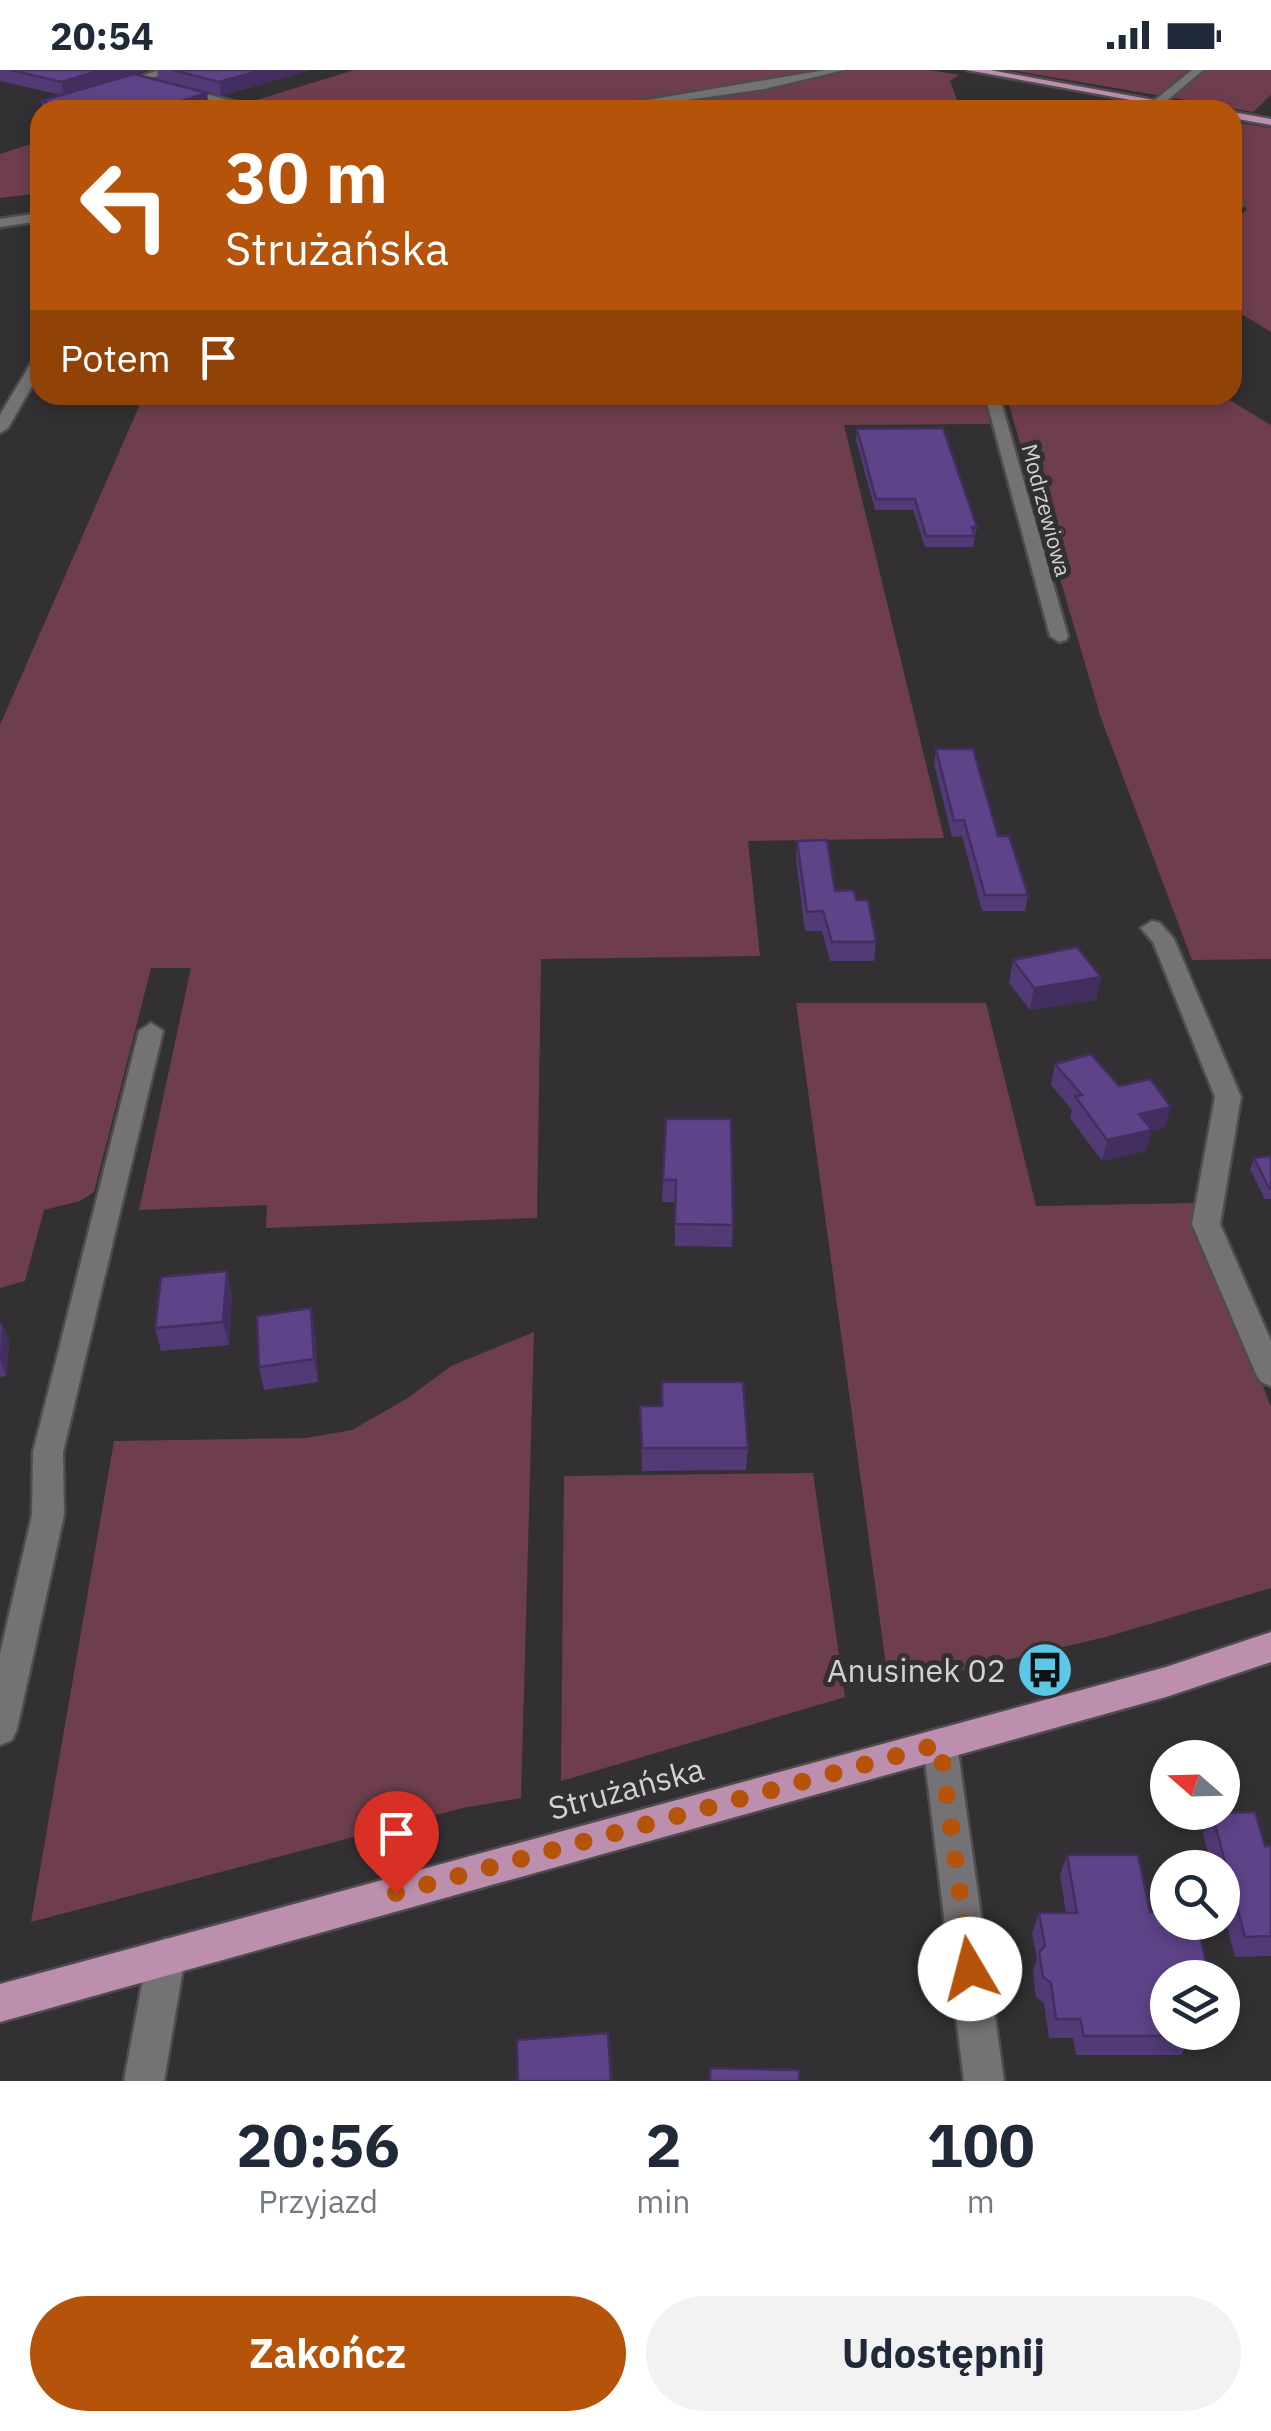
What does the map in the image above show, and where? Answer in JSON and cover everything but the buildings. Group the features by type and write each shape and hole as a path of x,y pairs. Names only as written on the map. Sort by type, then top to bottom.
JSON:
{"main road":[{"path":"972,70 1147,100"},
{"path":"1242,117 1271,122"},
{"name":"Strużańska","path":"0,2002 1166,1682 1271,1647"}],"street":[{"path":"97,92 170,70"},
{"path":"665,100 764,86 838,70"},
{"path":"1161,100 1198,70"},
{"path":"136,80 216,100"},
{"path":"0,223 30,218"},
{"path":"0,428 30,377"},
{"name":"Modrzewiowa","path":"995,405 1059,636"},
{"path":"1152,928 1163,940 1228,1097 1206,1224 1271,1374"},
{"path":"0,1729 48,1515 48,1452 151,1031"},
{"path":"940,1744 984,2081"},
{"path":"144,2081 166,1957"}],"shaded area":[{"path":"354,70 832,70 642,100 256,100"},
{"path":"849,70 930,70 959,75 950,81 957,100 678,100 810,80"},
{"path":"1010,70 1193,70 1162,96"},
{"path":"1203,70 1271,70 1271,95 1253,112 1242,110 1242,100 1169,97"},
{"path":"1242,124 1271,128 1271,332 1242,314 1242,214 1247,210 1242,203"},
{"path":"30,144 30,194 0,198 0,154"},
{"path":"140,405 985,405 990,424 844,425 944,838 748,841 760,956 541,959 537,1218 266,1228 267,1205 139,1210 191,968 151,968 94,1192 80,1201 44,1210 25,1281 0,1288 0,725"},
{"path":"1009,405 1238,405 1271,425 1271,959 1192,960 1101,718"},
{"path":"796,1003 986,1003 1036,1206 1193,1203 1271,1407 1271,1588 1106,1637 889,1687"},
{"path":"534,1332 521,1798 463,1808 31,1922 114,1441 306,1438 352,1430 408,1398 451,1366"},
{"path":"813,1473 845,1697 561,1781 564,1476"}],"place":[{"name":"Anusinek 02","path":"1045,1670"}],"route":[{"path":"396,1893 940,1744 970,1969"}]}
